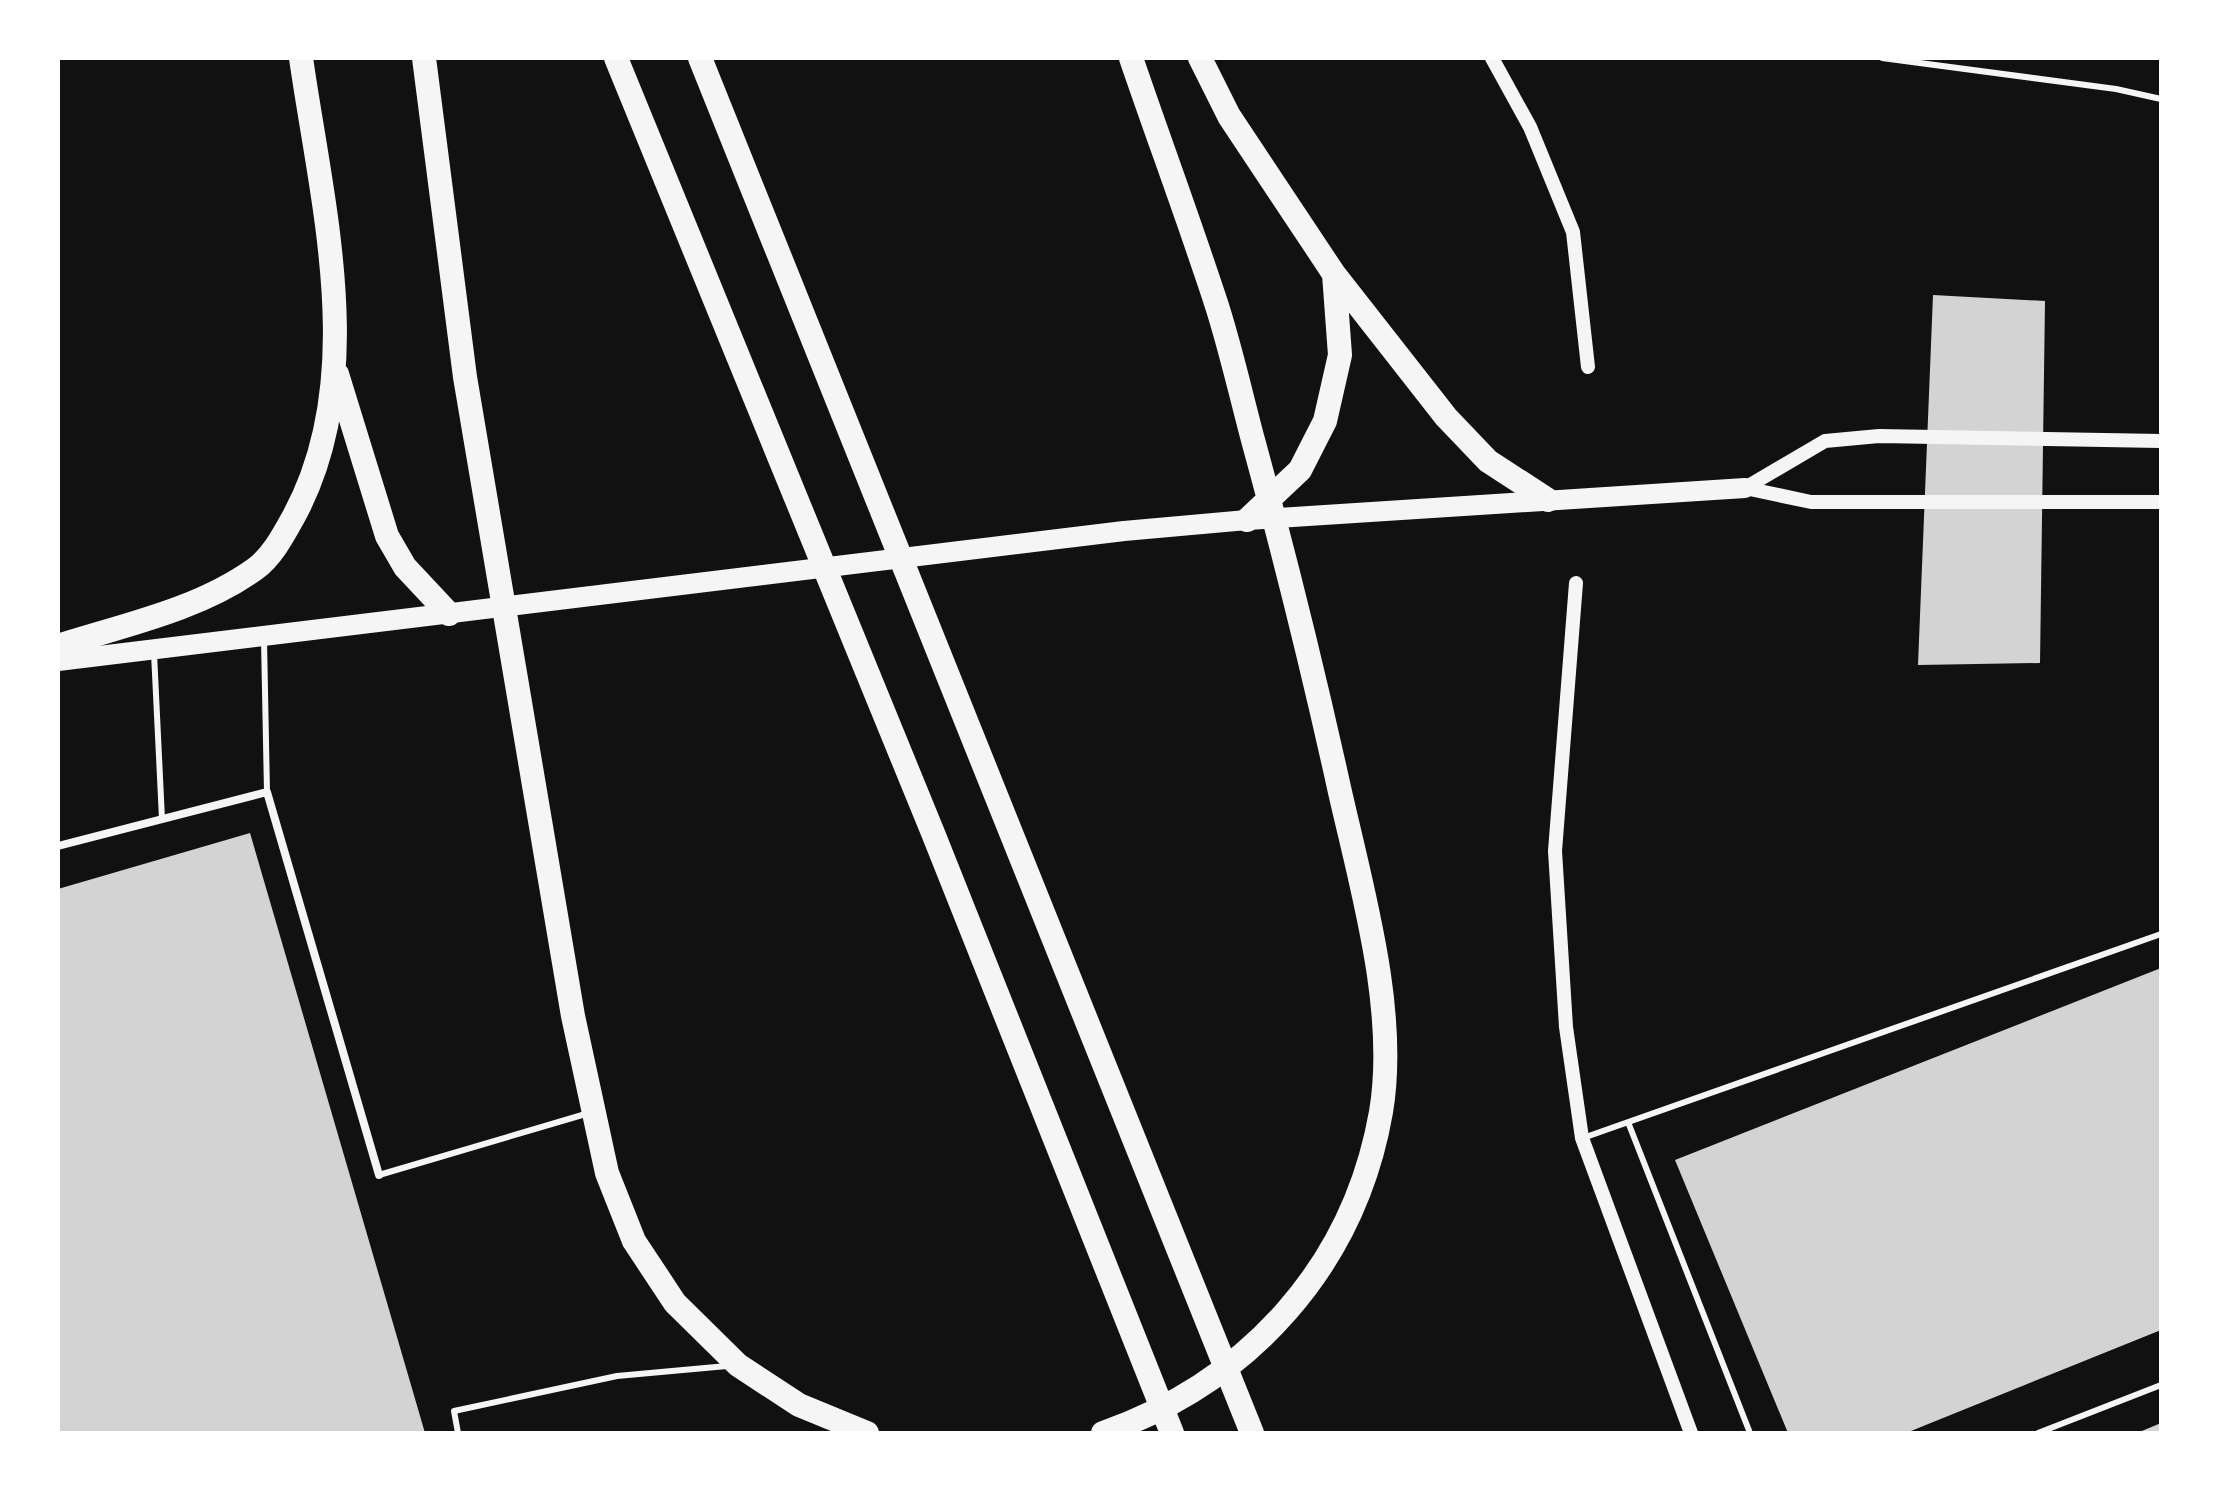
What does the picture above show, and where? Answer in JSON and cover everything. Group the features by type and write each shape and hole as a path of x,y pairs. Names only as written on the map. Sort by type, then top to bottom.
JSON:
{"highway":[{"path":"58,646 205,599 258,568 282,537 307,491 326,434 334,364 330,261 301,58"},
{"path":"424,58 465,377 573,1016 607,1173 634,1241 675,1303 738,1365 799,1405 867,1433"},
{"path":"616,58 933,833 1172,1433"},
{"path":"700,58 1252,1433"},
{"path":"1103,1433 1206,1384 1260,1342 1325,1263 1364,1180 1381,1109 1384,1018 1370,924 1302,620 1218,308 1131,58"},
{"path":"1200,58 1229,116 1334,274 1467,439 1488,461 1548,500"},
{"path":"1247,520 1300,470 1325,421 1340,355 1334,274"},
{"path":"334,364 387,536 405,567 449,614"}],"main road":[{"path":"58,661 1124,531 1247,520 1745,488"}],"street":[{"path":"1492,58 1530,127 1573,232 1588,367"},
{"path":"1745,488 1825,441 1879,436 2161,441"},
{"path":"1745,488 1811,502 2161,502"},
{"path":"1576,583 1555,851 1566,1027 1582,1138 1691,1433"},
{"path":"58,846 267,792 379,1175"}],"lane":[{"path":"1882,58 2116,89 2161,99"},
{"path":"263,637 267,792"},
{"path":"153,650 162,819"},
{"path":"1582,1138 2161,934"},
{"path":"379,1175 592,1112"},
{"path":"1628,1122 1750,1433"},
{"path":"458,1433 454,1411 617,1376 738,1365"},
{"path":"2038,1433 2161,1385"}],"building":[{"path":"1933,295 2045,301 2040,663 1918,665"},
{"path":"250,833 425,1433 58,1433 58,889"},
{"path":"2161,968 2161,1330 1906,1433 1788,1433 1675,1160"},
{"path":"2161,1423 2161,1433 2137,1433"}]}
